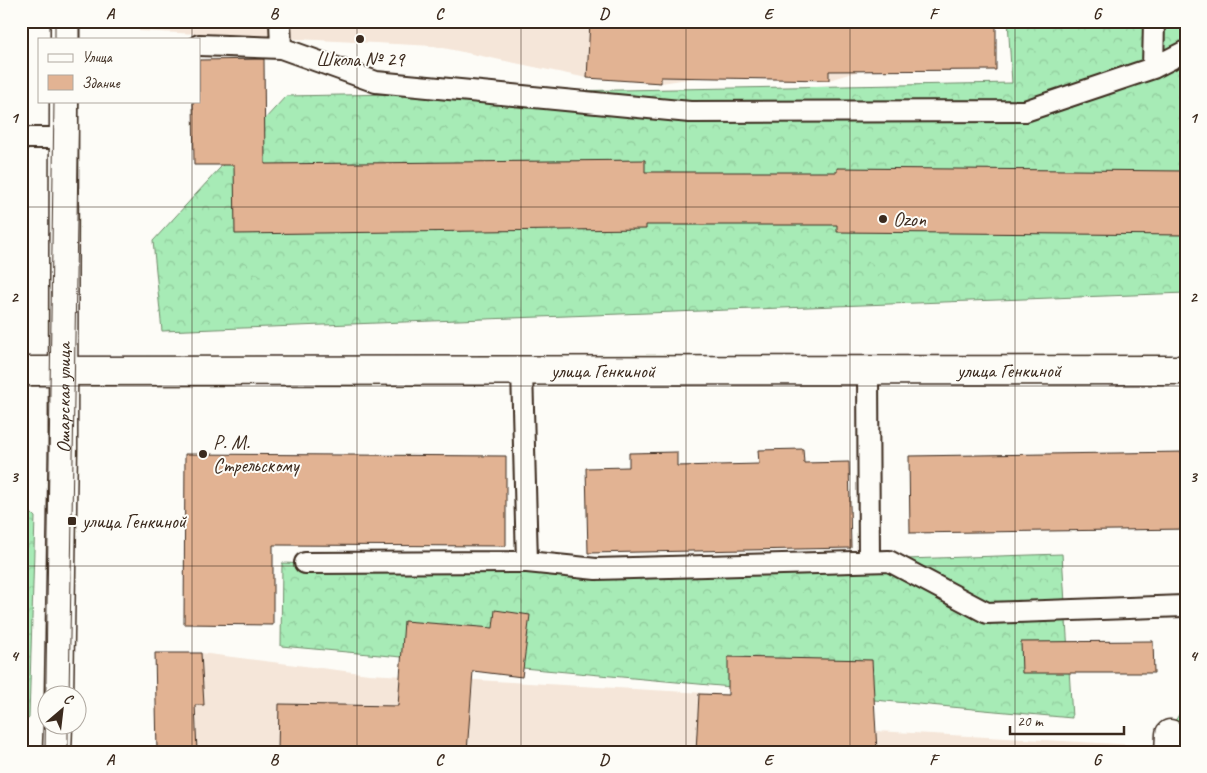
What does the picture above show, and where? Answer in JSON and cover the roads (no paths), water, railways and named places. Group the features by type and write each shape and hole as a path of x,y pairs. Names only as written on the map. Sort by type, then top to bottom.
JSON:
{"street":[{"path":"65,21 65,38"},
{"name":"Ошарская улица","path":"59,686 64,102"},
{"name":"улица Генкиной","path":"21,371 1186,370"},
{"path":"57,752 58,736"}],"lane":[{"path":"280,21 281,48"},
{"path":"1153,68 1154,21"},
{"path":"200,45 281,48 376,82 690,112 1024,111 1153,68 1186,50"},
{"path":"21,138 63,138"},
{"path":"868,369 869,561"},
{"path":"522,370 527,562"},
{"path":"305,563 527,562 596,569 889,561 987,613 1184,606"}],"tram line":[{"path":"55,21 55,38"},
{"path":"79,21 79,38"},
{"path":"45,752 54,102"},
{"path":"69,686 79,102"},
{"path":"68,736 68,752"}],"place":[{"name":"Школа № 29","path":"360,39"},
{"name":"Ozon","path":"883,219"},
{"name":"Р. М. Стрельскому","path":"203,454"},
{"name":"улица Генкиной","path":"72,521"}]}
